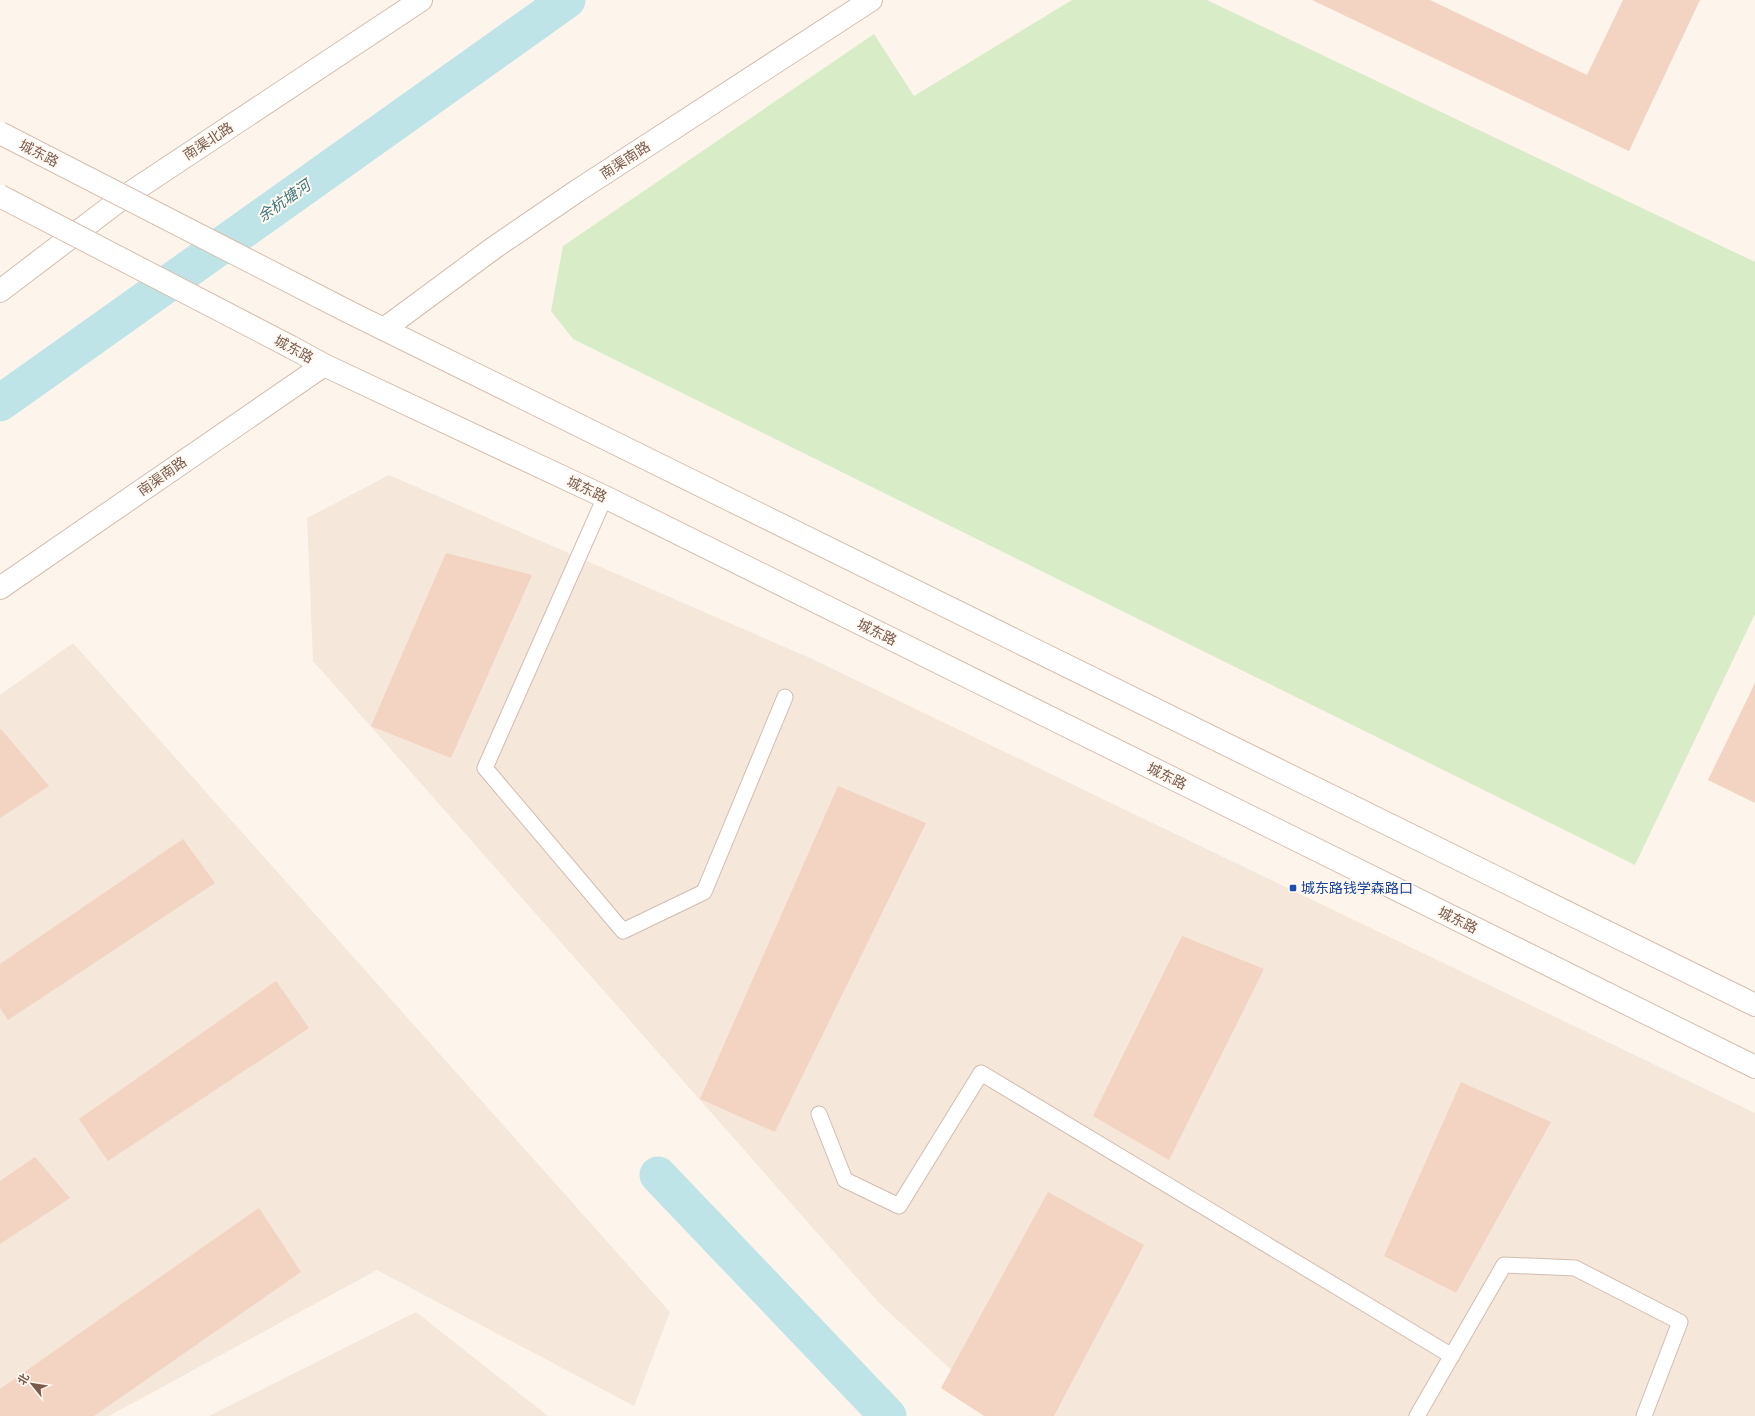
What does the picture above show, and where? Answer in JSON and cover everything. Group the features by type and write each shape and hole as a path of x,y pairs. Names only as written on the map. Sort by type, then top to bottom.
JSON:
{"street":[{"name":"南渠北路","path":"0,291 121,199 421,0"},
{"name":"南渠南路","path":"384,329 496,247 578,191 871,0"},
{"name":"城东路","path":"0,133 349,312 1755,1004"},
{"name":"城东路","path":"0,196 324,365 605,497 1755,1068"},
{"name":"南渠南路","path":"0,588 324,365"}],"lane":[{"path":"605,497 485,768 623,931 704,892 785,697"},
{"path":"819,1114 845,1180 899,1206 981,1073 1452,1356"},
{"path":"1417,1416 1504,1265 1575,1268 1680,1322 1644,1416"}],"shaded area":[{"path":"389,475 810,658 1755,1113 1755,1416 1001,1416 879,1303 313,661 307,518"},
{"path":"73,643 670,1312 634,1406 377,1270 109,1416 0,1416 0,695"},
{"path":"416,1312 548,1416 209,1416"}],"green space":[{"path":"1072,0 1207,0 1755,262 1755,614 1635,865 573,339 551,311 563,246 874,34 914,96"}],"building":[{"path":"1312,0 1430,0 1587,75 1623,0 1700,0 1629,151"},
{"path":"446,553 532,575 451,758 371,726"},
{"path":"1755,683 1755,803 1708,780"},
{"path":"1,729 49,786 0,818 0,730"},
{"path":"838,786 926,823 775,1132 700,1099"},
{"path":"183,839 215,883 8,1020 0,1008 0,964"},
{"path":"1182,936 1264,969 1169,1160 1093,1116"},
{"path":"276,981 309,1028 108,1161 79,1119"},
{"path":"1461,1082 1551,1122 1456,1293 1384,1256"},
{"path":"35,1157 70,1198 0,1244 0,1181"},
{"path":"1048,1192 1144,1245 1054,1416 984,1416 941,1388"},
{"path":"259,1208 301,1272 94,1416 0,1416 0,1389"}],"waterway":[{"name":"余杭塘河","path":"0,403 567,0"},
{"path":"658,1175 888,1416"}],"place":[{"name":"城东路钱学森路口","path":"1293,888"}]}
